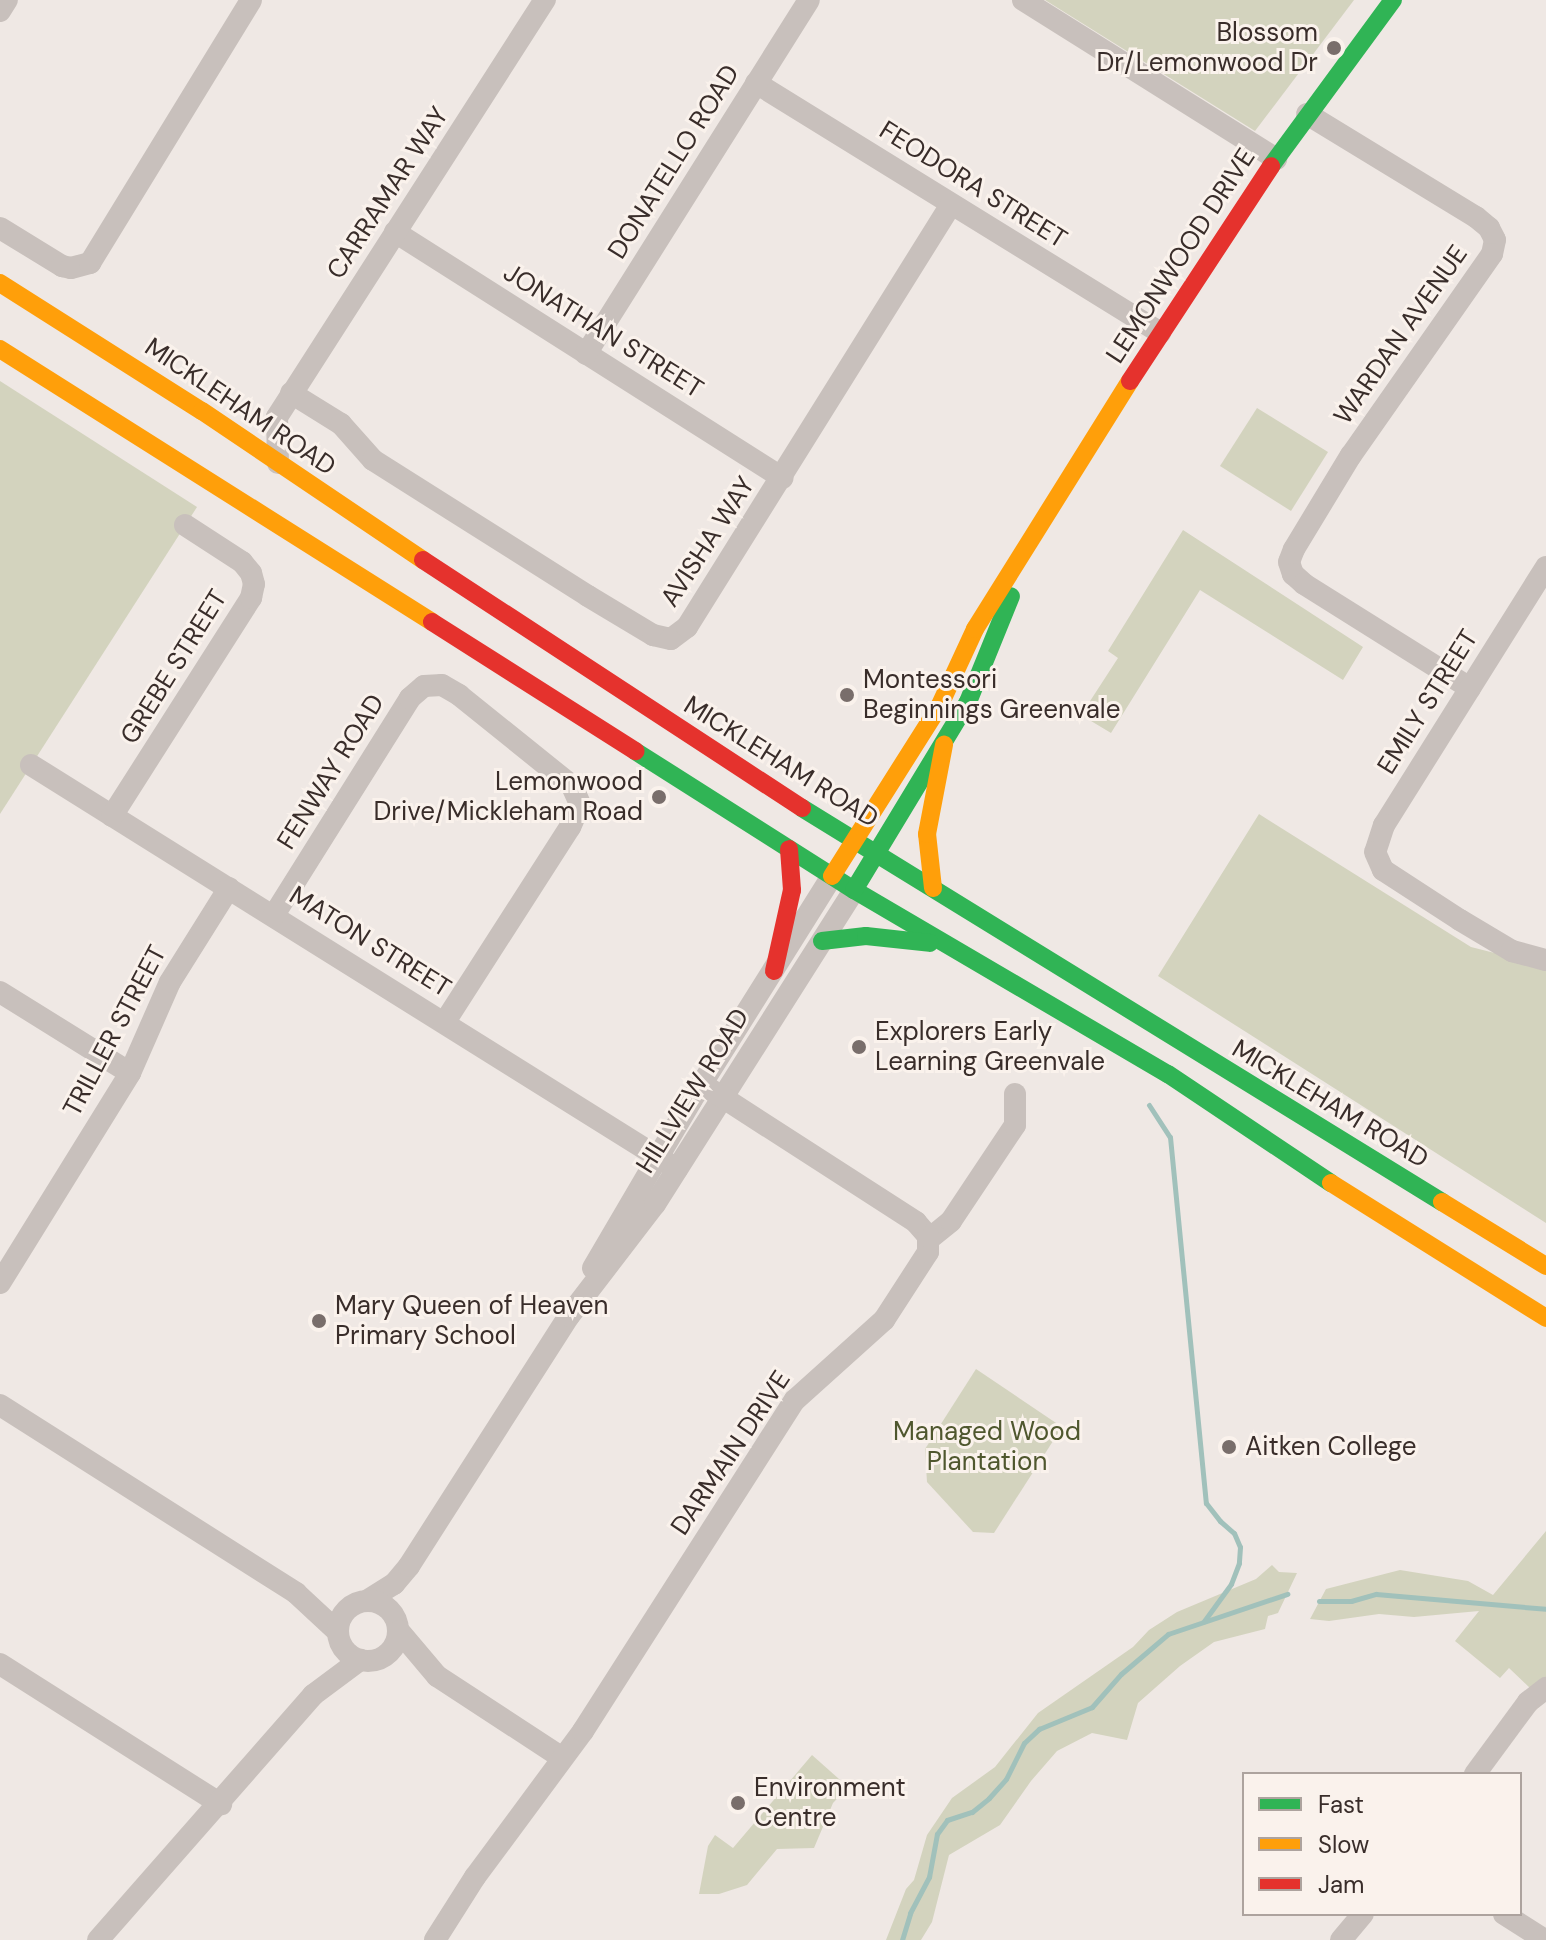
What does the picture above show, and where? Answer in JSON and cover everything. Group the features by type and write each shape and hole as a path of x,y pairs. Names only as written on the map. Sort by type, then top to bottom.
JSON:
{"main road":[{"name":"LEMONWOOD DRIVE","path":"832,876 939,707 975,629 1160,333 1307,114 1390,2"},
{"name":"MICKLEHAM ROAD","path":"0,283 202,411 469,593 854,841 1546,1266"},
{"path":"0,349 854,890 1168,1074 1269,1144 1546,1318"},
{"name":"LEMONWOOD DRIVE","path":"854,890 944,745 981,676 1031,542"},
{"path":"933,888 927,834 944,745"},
{"path":"774,971 792,890 789,849"},
{"path":"822,941 866,936 947,945"}],"street":[{"path":"0,11 7,0"},
{"path":"0,228 62,266 81,267 97,255 251,0"},
{"name":"CARRAMAR WAY","path":"277,417 545,0"},
{"name":"DONATELLO ROAD","path":"586,354 809,0"},
{"path":"1023,0 1276,159"},
{"name":"FEODORA STREET","path":"756,83 1160,333"},
{"name":"WARDAN AVENUE","path":"1307,114 1476,217 1489,228 1495,240 1492,254 1359,444 1290,557 1290,568 1297,579 1470,688"},
{"name":"AVISHA WAY","path":"291,393 341,424 373,460 588,596 663,639 676,637 687,627 782,478 951,205"},
{"name":"JONATHAN STREET","path":"395,232 782,478"},
{"path":"202,411 240,423 277,417 278,463"},
{"name":"GREBE STREET","path":"112,816 251,598 254,584 251,573 242,562 185,525"},
{"name":"EMILY STREET","path":"1546,567 1378,837 1375,852 1383,870 1512,951 1546,960"},
{"name":"FENWAY ROAD","path":"274,915 410,698 424,686 442,685 459,695 572,786 580,804 575,818 445,1022"},
{"name":"MATON STREET","path":"31,765 677,1169"},
{"name":"HILLVIEW ROAD","path":"569,1316 597,1260 657,1158 832,876"},
{"name":"TRILLER STREET","path":"0,1283 130,1073 170,982 229,888"},
{"name":"HILLVIEW ROAD","path":"363,1601 394,1584 409,1566 569,1316 642,1222 677,1169 854,890"},
{"path":"0,992 130,1073"},
{"path":"702,1084 916,1222 929,1239 951,1221 1015,1125 1015,1094"},
{"name":"DARMAIN DRIVE","path":"435,1940 561,1757 583,1731 795,1400 889,1313 925,1260 929,1239"},
{"path":"0,1405 296,1593 338,1636 351,1656 437,1676"},
{"name":"HILLVIEW ROAD","path":"396,1622 409,1566"},
{"path":"296,1593 330,1601 363,1601 386,1606 437,1676 561,1757"},
{"path":"98,1940 221,1804 313,1695 338,1636 343,1613 363,1601"},
{"path":"313,1695 369,1660 393,1649 396,1622"},
{"path":"0,1664 221,1804"},
{"path":"1476,1772 1528,1702 1546,1688"},
{"path":"1341,1940 1361,1916"},
{"path":"1507,1916 1545,1940"}],"green space":[{"path":"1045,0 1354,0 1255,131"},
{"path":"0,381 197,507 0,814"},
{"path":"1257,408 1328,452 1291,511 1220,466"},
{"path":"1183,530 1363,647 1343,680 1200,590 1111,733 1081,715 1118,658 1108,651"},
{"path":"1259,814 1471,947 1546,966 1546,1223 1158,976"},
{"name":"Managed Wood Plantation","path":"976,1369 1062,1427 994,1533 973,1532 927,1482 925,1449"},
{"path":"1546,1531 1546,1678 1531,1689 1509,1668 1500,1678 1455,1641 1479,1611 1414,1617 1379,1614 1329,1621 1310,1619 1326,1589 1400,1570 1468,1581 1493,1595"},
{"path":"1272,1565 1279,1572 1297,1573 1278,1613 1268,1616 1265,1629 1214,1642 1180,1666 1138,1703 1127,1740 1092,1733 1057,1751 1000,1825 949,1855 932,1922 921,1940 886,1940 906,1889 914,1880 927,1835 952,1798 995,1767 1038,1713 1133,1647 1149,1630 1177,1612 1256,1579"},
{"path":"812,1755 848,1787 833,1803 814,1848 777,1849 747,1885 719,1894 699,1894 708,1846 715,1835 733,1848"}],"waterway":[{"path":"1149,1105 1170,1137 1206,1503 1234,1533 1240,1547 1239,1563 1231,1584 1204,1621"},
{"path":"902,1940 910,1913 929,1877 937,1834 947,1820 972,1812 989,1798 1006,1779 1024,1743 1039,1729 1092,1707 1121,1674 1168,1634 1287,1594"},
{"path":"1319,1601 1351,1601 1376,1594 1546,1609"}],"traffic: fast":[{"path":"1271,166 1393,0"},
{"path":"854,890 968,702 1011,596"},
{"path":"635,751 854,890 1168,1074 1331,1183"},
{"path":"802,808 1442,1202"},
{"path":"822,941 866,936 930,943"}],"traffic: slow":[{"path":"0,283 202,411 423,560"},
{"path":"0,349 432,622"},
{"path":"832,876 939,707 975,629 1130,381"},
{"path":"933,888 927,834 944,745"},
{"path":"1331,1183 1546,1318"},
{"path":"1442,1202 1546,1266"}],"traffic: jam":[{"path":"1130,381 1271,166"},
{"path":"423,560 802,808"},
{"path":"432,622 635,751"},
{"path":"774,971 792,890 789,849"}],"place":[{"name":"Blossom Dr/Lemonwood Dr","path":"1334,48"},
{"name":"Montessori Beginnings Greenvale","path":"847,695"},
{"name":"Lemonwood Drive/Mickleham Road","path":"659,797"},
{"name":"Explorers Early Learning Greenvale","path":"859,1047"},
{"name":"Mary Queen of Heaven Primary School","path":"319,1321"},
{"name":"Aitken College","path":"1229,1447"},
{"name":"Environment Centre","path":"738,1803"}]}
